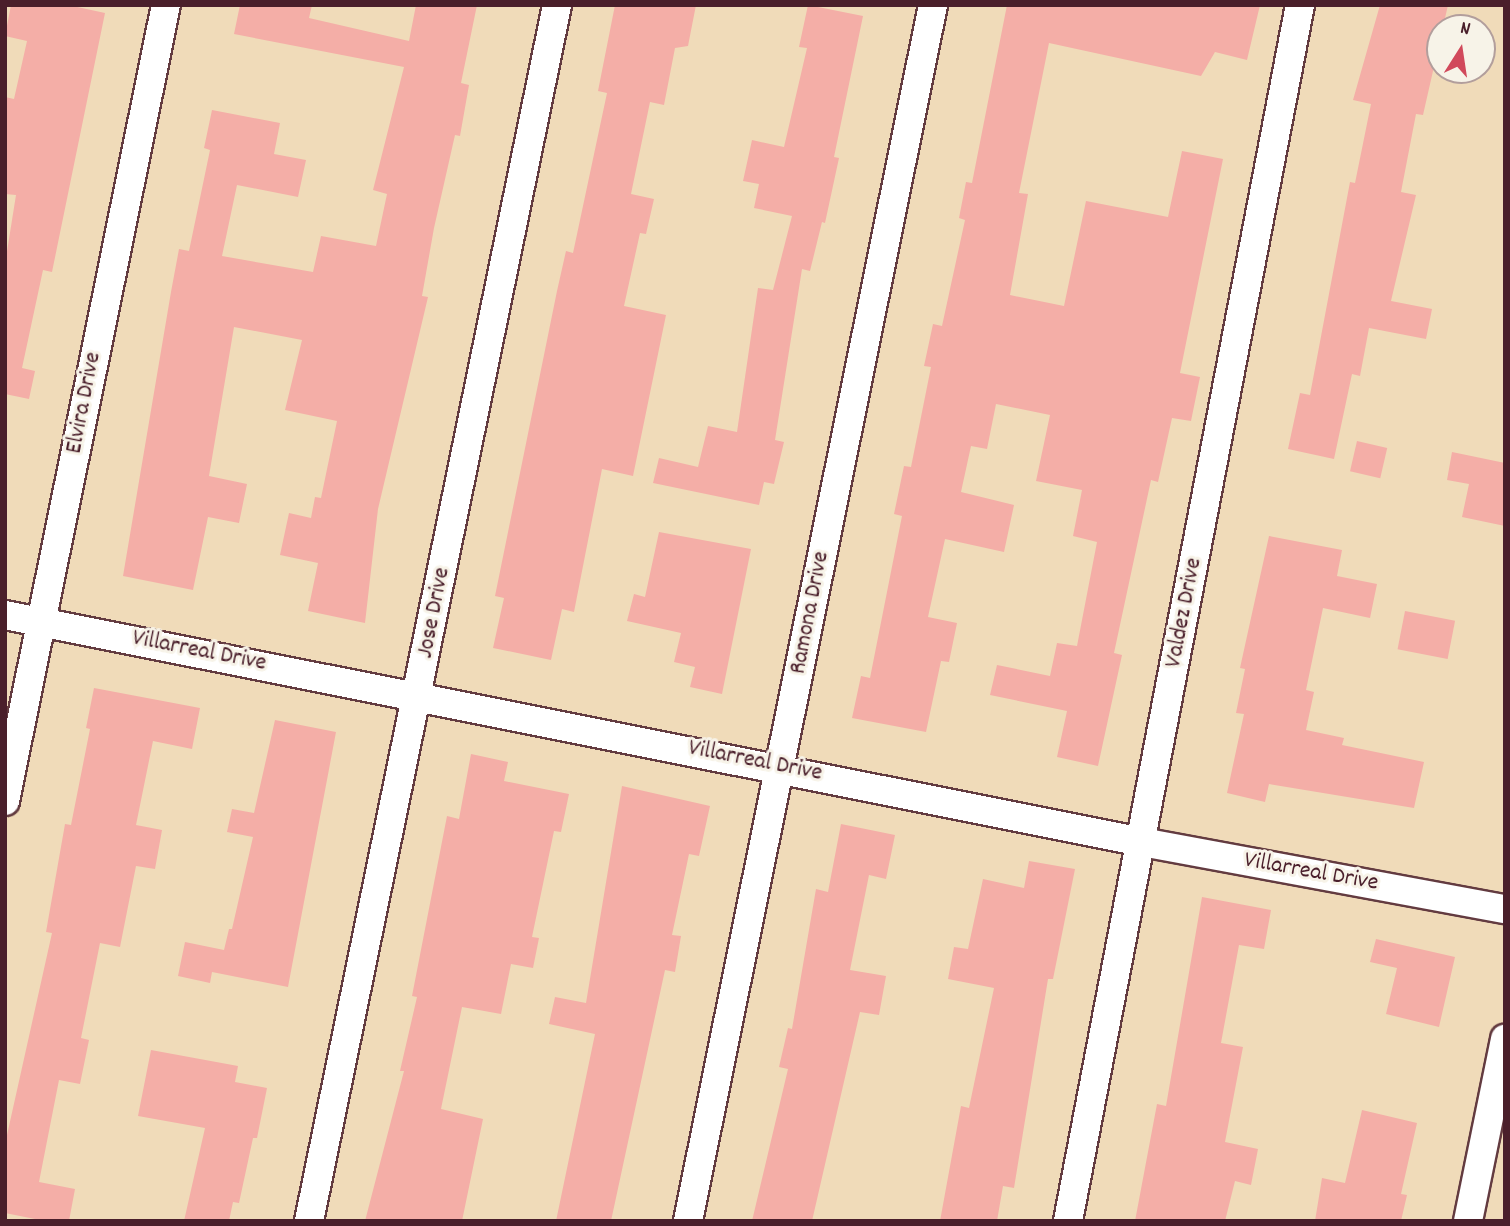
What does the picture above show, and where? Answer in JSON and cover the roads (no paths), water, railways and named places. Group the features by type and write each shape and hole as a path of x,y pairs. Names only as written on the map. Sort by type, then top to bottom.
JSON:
{"street":[{"name":"Elvira Drive","path":"5,801 166,5"},
{"name":"Jose Drive","path":"309,1221 557,5"},
{"name":"Ramona Drive","path":"688,1221 933,5"},
{"name":"Valdez Drive","path":"1068,1221 1300,5"},
{"name":"Villarreal Drive","path":"5,615 780,767 1142,842 1505,909"},
{"path":"1468,1221 1505,1039"}]}
